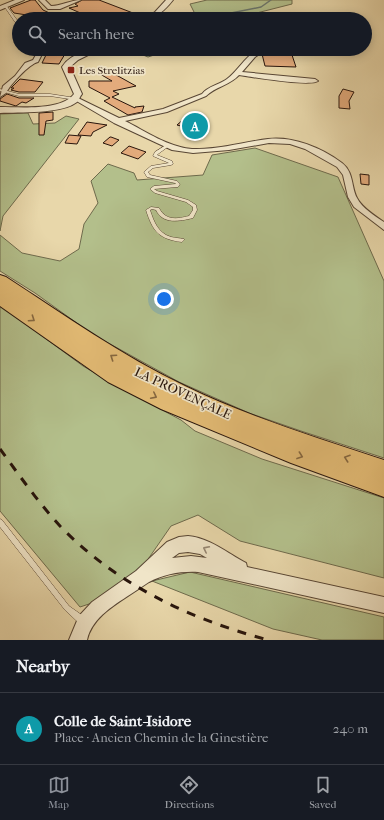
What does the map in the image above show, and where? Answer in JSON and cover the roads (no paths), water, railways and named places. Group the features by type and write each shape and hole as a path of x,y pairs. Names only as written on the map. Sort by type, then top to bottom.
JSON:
{"highway":[{"name":"LA PROVENÇALE","path":"0,281 124,364 178,393 276,434 384,471"},
{"name":"LA PROVENÇALE","path":"0,297 115,376 168,403 210,422 293,454 384,486"}],"street":[{"path":"2,7 18,0"},
{"path":"42,0 50,8 55,9 78,0"},
{"path":"158,12 170,0"},
{"path":"1,92 16,78 28,63 36,61 38,56"},
{"path":"0,110 57,107 68,104 76,99 78,94 77,90 66,65 70,61 81,56"},
{"path":"117,121 165,111 221,86 231,79 251,56"},
{"path":"236,73 315,81"},
{"path":"76,99 167,146 193,151 229,148 269,141 290,142 308,147 340,165 347,175 352,197 357,205 384,227"},
{"path":"78,640 85,622 103,604 143,576 187,563 384,606"}],"lane":[{"path":"2,7 12,17"},
{"path":"1,92 19,95 61,96 76,99"},
{"path":"167,146 156,153 156,156 171,162 171,164 152,167 146,172 148,176 176,182 178,184 177,186 154,187 152,189 156,192 186,201 195,206 195,210 191,217 179,220 164,218 160,215 158,209 151,208 148,210 156,231 171,240 182,240"},
{"path":"0,522 67,608 85,622"}],"waterway":[{"path":"236,12 261,7 271,0"}],"railway":[{"path":"0,449 36,498 60,526 82,547 106,566 156,597 183,610 211,622 268,640"}],"place":[{"name":"Les Strelitzias","path":"71,70"},
{"name":"Colle de Saint-Isidore","path":"195,126"}]}
